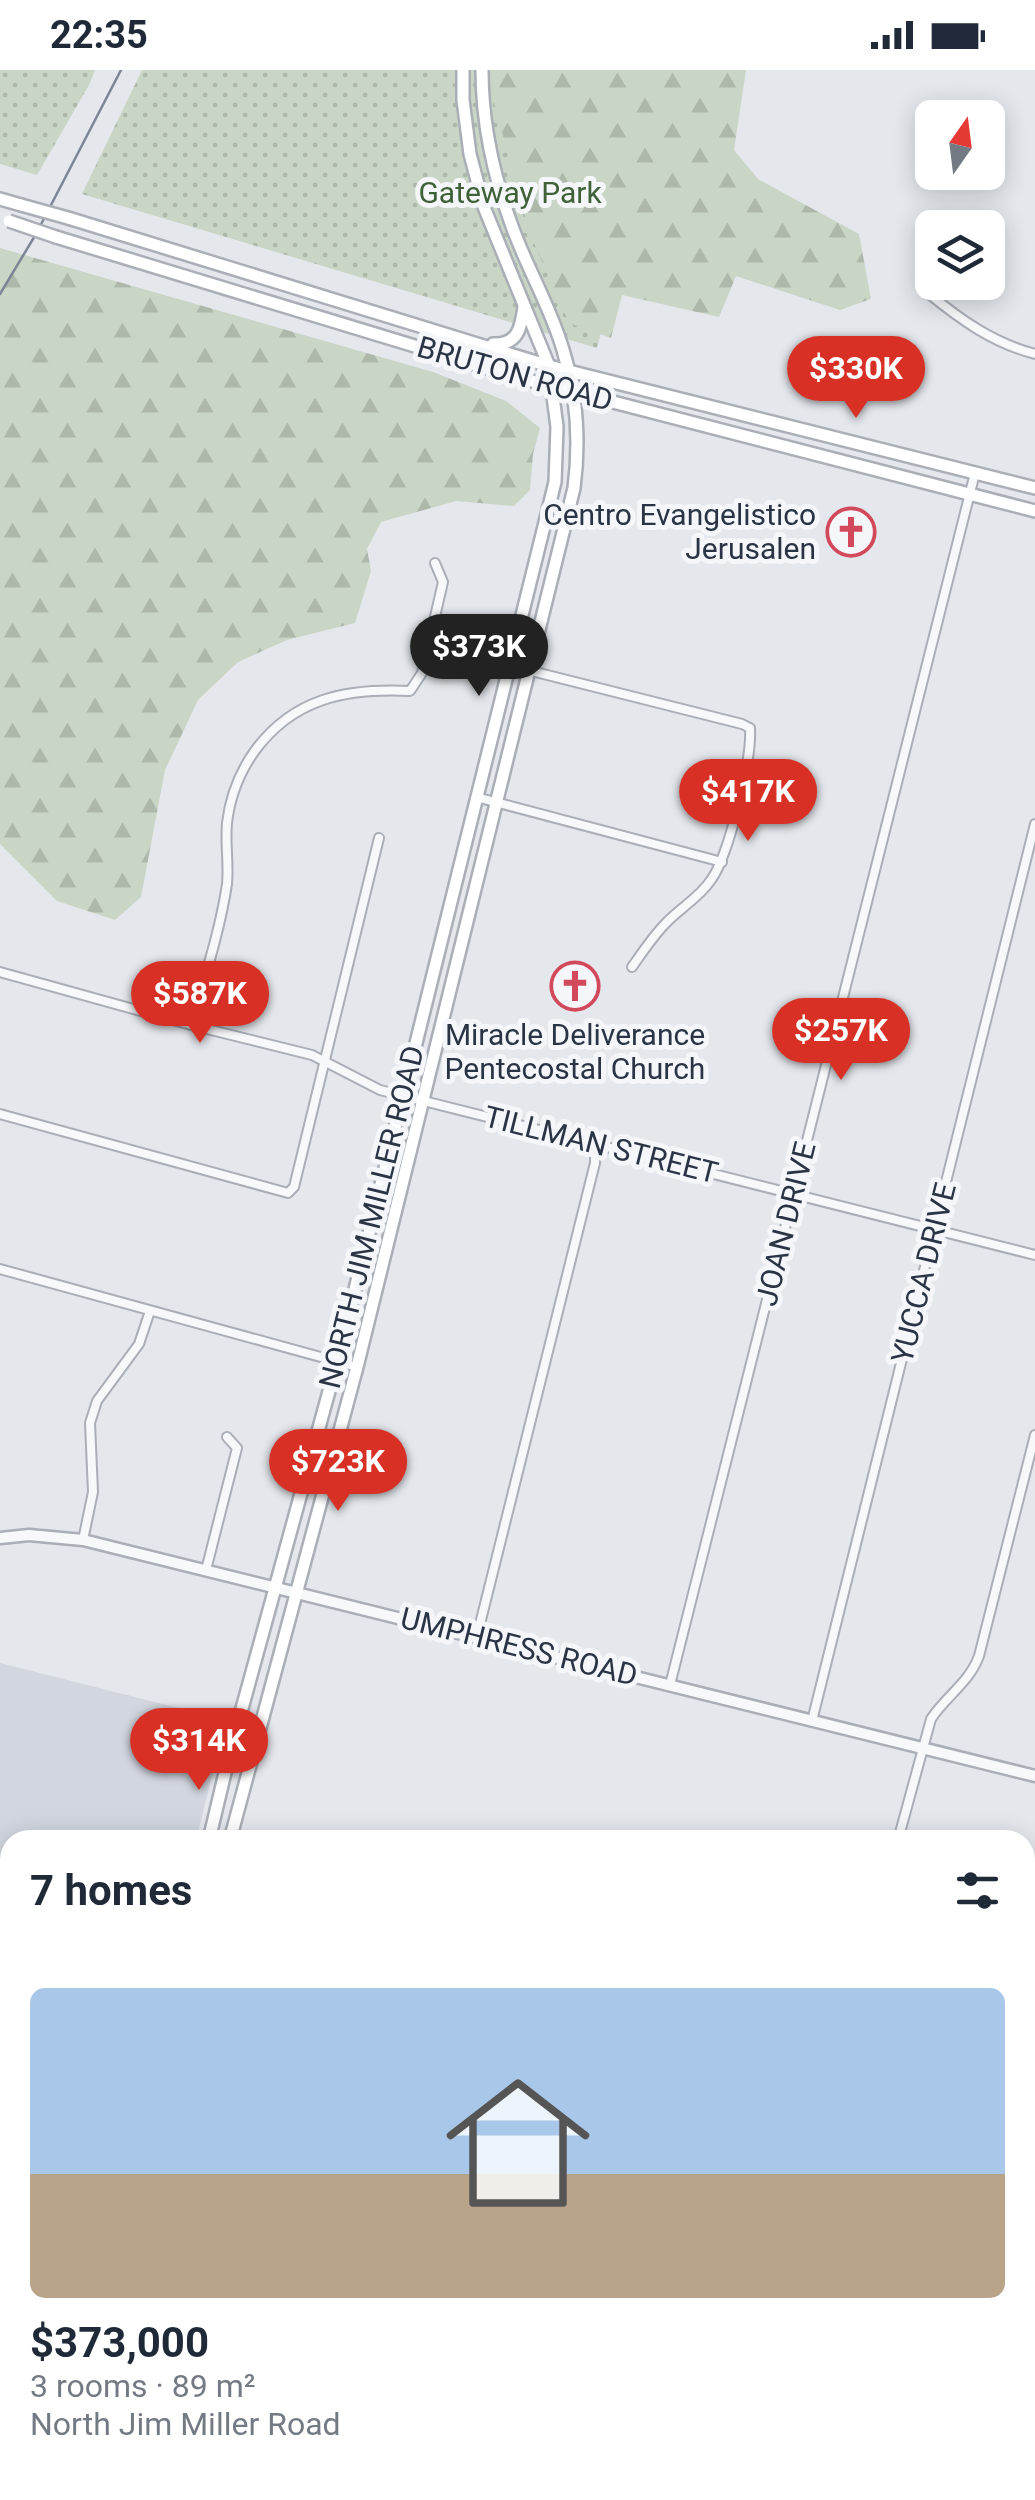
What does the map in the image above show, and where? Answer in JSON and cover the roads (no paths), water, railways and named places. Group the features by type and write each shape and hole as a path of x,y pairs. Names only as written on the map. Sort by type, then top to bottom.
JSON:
{"main road":[{"name":"NORTH JIM MILLER ROAD","path":"210,1830 337,1362 557,466 557,427 549,366 484,207 470,154 463,70"},
{"name":"NORTH JIM MILLER ROAD","path":"233,1830 356,1367 574,488 578,455 573,392 562,347 502,199 490,146 482,70"},
{"name":"BRUTON ROAD","path":"0,198 549,366 1035,488"},
{"name":"BRUTON ROAD","path":"4,220 553,387 1035,511"},
{"path":"476,343 508,343 520,330 524,307"},
{"path":"811,453 816,433"},
{"path":"544,526 564,531"},
{"path":"229,1756 250,1762"}],"street":[{"path":"938,300 986,335 1035,354"},
{"name":"JOAN DRIVE","path":"670,1685 975,473"},
{"path":"191,1025 225,892 229,857 226,825 232,794 246,764 267,735 293,712 328,698 361,692 410,691 422,672 443,582 435,563"},
{"path":"428,646 750,728 747,760 722,862 712,880 666,923 632,967"},
{"path":"476,797 722,862"},
{"name":"YUCCA DRIVE","path":"812,1721 1035,824"},
{"path":"0,1114 289,1192 294,1188 379,838"},
{"name":"TILLMAN STREET","path":"0,972 312,1055 370,1086 403,1095 1035,1254"},
{"path":"477,1636 595,1163 595,1144"},
{"path":"0,1269 356,1367"},
{"path":"84,1540 93,1492 90,1423 97,1401 139,1344 150,1310"},
{"path":"901,1830 931,1719 964,1684 980,1656 1035,1435"},
{"path":"206,1570 237,1448 227,1436"},
{"name":"UMPHRESS ROAD","path":"0,1538 29,1535 84,1540 1035,1776"}],"tram line":[{"path":"0,294 36,234 121,70"}],"place":[{"name":"Centro Evangelistico Jerusalen","path":"851,532"},
{"name":"Miracle Deliverance Pentecostal Church","path":"575,986"}],"park label":[{"name":"Gateway Park","path":"510,193"}]}
